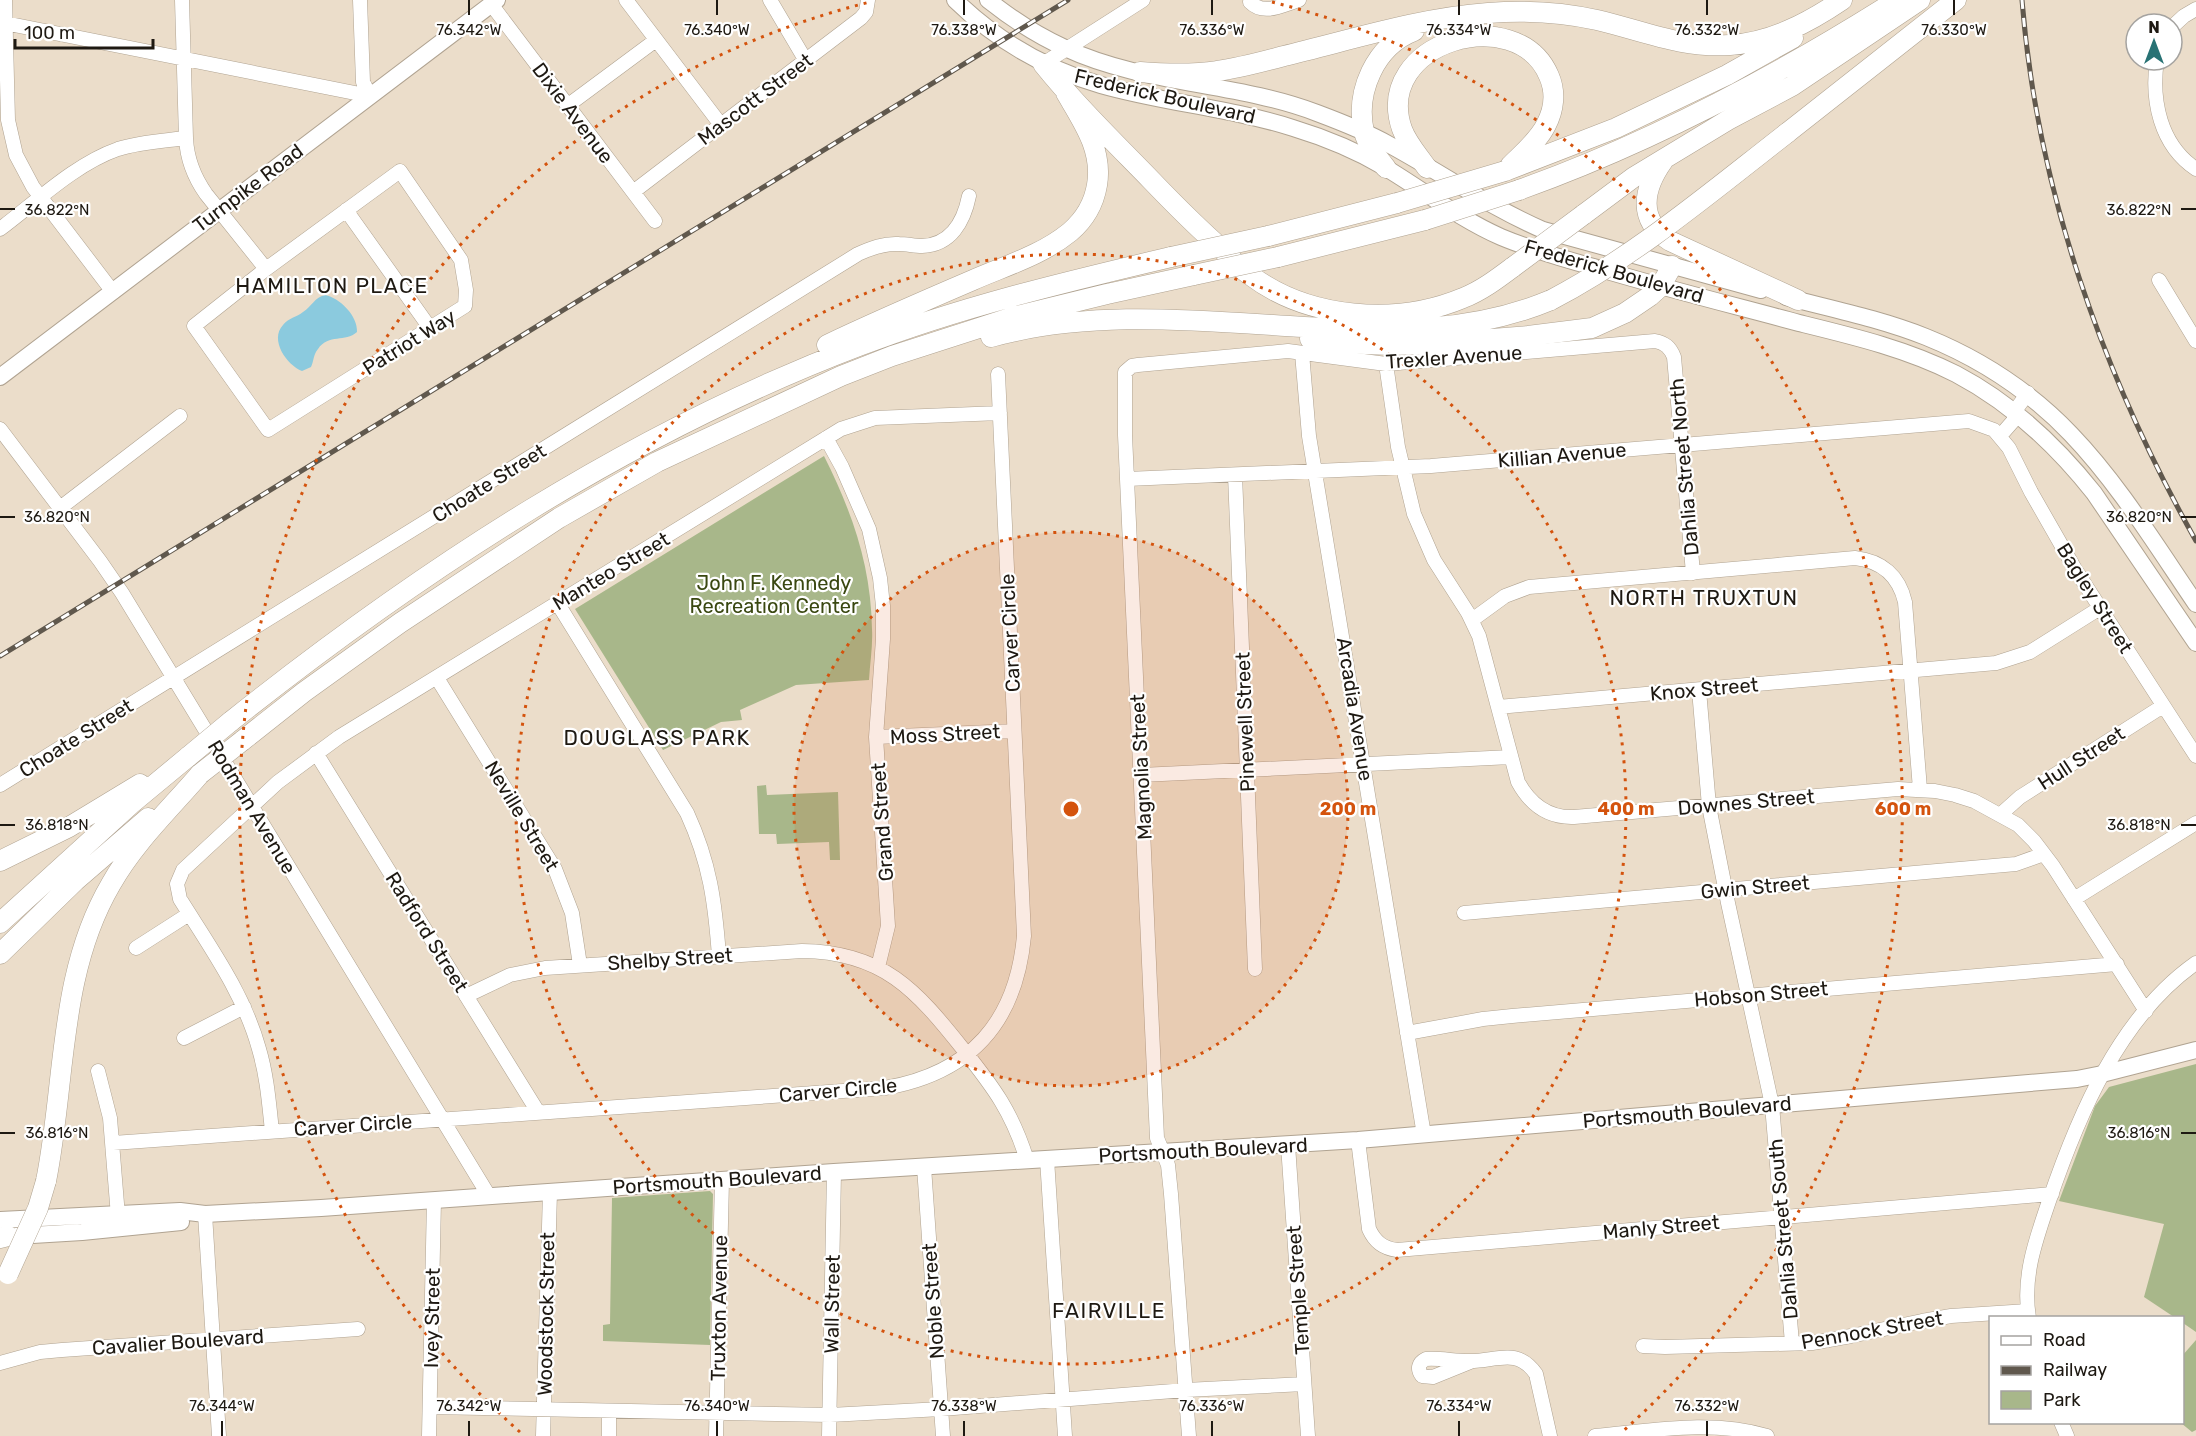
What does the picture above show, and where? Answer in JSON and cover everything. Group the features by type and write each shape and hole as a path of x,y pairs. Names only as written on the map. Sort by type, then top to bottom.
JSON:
{"highway":[{"path":"1140,72 1174,74 1217,71 1428,21 1489,13 1552,13 1598,20 1679,43 1729,45 1789,31 1819,16 1842,0"},
{"path":"672,429 798,369 925,322 1037,288 1268,236 1397,203 1505,171 1616,128 1690,93 1793,39 1856,0"},
{"path":"0,954 75,881 200,774 304,692 400,623 559,519 657,462 840,376 892,356 1013,317 1097,296 1278,257 1425,220 1519,190 1667,129 1838,38 1897,0"},
{"path":"1043,64 1066,93 1190,220 1249,275 1274,290 1300,301 1340,312 1391,314 1421,310 1463,298 1496,279 1634,177 1728,120 1792,86 1920,0"},
{"path":"840,376 875,371 972,342 1035,327 1111,320 1222,322 1364,330 1431,329 1506,316 1551,300 1589,280 1647,241 1956,0"},
{"path":"1386,168 1373,152 1364,132 1363,99 1368,79 1377,61 1399,39 1454,17"},
{"path":"1427,168 1402,128 1399,103 1405,77 1421,57 1444,42 1467,35 1484,34 1504,37 1527,48 1548,72 1553,92 1550,117 1545,127 1505,171"},
{"path":"0,923 122,811 230,722 349,632 522,516 732,392 859,330 1037,252 1073,230 1089,209 1097,186 1098,172 1097,158 1089,134 1066,93"},
{"path":"1667,156 1655,174 1647,195 1648,214 1656,230 1670,242 1798,300"},
{"path":"1222,322 1274,333 1351,344 1429,344 1528,336 1592,328 1609,321 1637,306 1660,287 1672,266"},
{"path":"0,861 69,827 189,756"},
{"path":"4,1280 38,1208 46,1181 71,993 87,935 102,901 125,861 200,774"}],"main road":[{"name":"Frederick Boulevard","path":"955,0 984,25 1043,64 1115,89 1293,128 1349,149 1386,168 1500,237 1555,257 1660,287 1839,333 1920,358 1976,386 2014,412 2058,451 2094,493 2196,643"},
{"name":"Frederick Boulevard","path":"988,0 1035,33 1065,49 1089,58 1140,72 1280,101 1313,111 1364,132 1511,216 1543,230 1894,326 1925,337 1992,369 2028,393 2061,423 2107,474 2196,604"},
{"name":"Turnpike Road","path":"0,377 494,2"},
{"name":"Portsmouth Boulevard","path":"2,1233 118,1216 180,1211 205,1214 1424,1135 2035,1083 2102,1074 2196,1050"},
{"name":"Portsmouth Boulevard","path":"2,1233 82,1232 183,1222 205,1214"}],"street":[{"path":"5,0 3,23 4,120 16,155 24,172 41,197 112,292"},
{"path":"182,0 186,138 193,172 206,194 266,269"},
{"path":"360,0 363,82 370,96"},
{"path":"626,0 721,125"},
{"path":"770,0 806,61"},
{"name":"Mascott Street","path":"633,192 861,18 866,12 868,0"},
{"path":"1043,64 1143,0"},
{"path":"1250,2 1256,7 1268,10 1299,0"},
{"name":"Dixie Avenue","path":"494,2 567,106 655,220"},
{"path":"3,23 370,96"},
{"path":"567,106 656,40"},
{"path":"2156,72 2154,90 2167,136 2176,150 2196,169"},
{"path":"0,229 85,165 101,156 137,144 186,138"},
{"name":"Patriot Way","path":"400,171 461,260 466,290 465,306 268,430 194,326 346,210 400,171"},
{"name":"Choate Street","path":"0,785 858,254 884,245 921,246 940,242 955,230 963,218 969,196"},
{"path":"346,210 430,328"},
{"path":"2159,280 2196,341"},
{"name":"Trexler Avenue","path":"1124,380 1128,369 1138,365 1288,351 1386,363 1655,341 1667,345 1674,362"},
{"name":"Arcadia Avenue","path":"1302,353 1305,405 1315,472 1424,1135"},
{"name":"Dahlia Street North","path":"1674,362 1693,573"},
{"name":"Downes Street","path":"1386,363 1392,412 1414,514 1423,538 1442,575 1472,620 1485,654 1511,757 1523,792 1539,808 1556,816 1574,817 1898,789 1920,789 1955,795 2001,814 2018,825 2044,854 2146,1011"},
{"name":"Carver Circle","path":"113,1143 885,1088 939,1072 967,1054 981,1041 1004,1012 1017,979 1024,936 998,374"},
{"name":"Magnolia Street","path":"1124,380 1157,1138 1168,1165 1189,1436"},
{"path":"1997,433 2007,412 2014,412 2028,393"},
{"name":"Manteo Street","path":"272,1131 265,1073 259,1048 244,1007 178,892 179,876 183,870 279,782 316,753 841,429 875,418 1000,413"},
{"path":"60,508 180,416"},
{"name":"Killian Avenue","path":"1127,479 1403,468 1960,420 1980,423 1997,433"},
{"name":"Rodman Avenue","path":"0,429 122,593 489,1196"},
{"name":"Bagley Street","path":"1997,433 2009,448 2055,535 2196,756"},
{"name":"Grand Street","path":"826,438 843,467 869,529 880,578 884,639 876,737 888,926 878,967"},
{"name":"Pinewell Street","path":"1235,475 1255,969"},
{"path":"1472,620 1504,596 1529,587 1855,558 1875,562 1891,573 1903,592 1920,789"},
{"path":"558,604 692,824 711,880 720,956"},
{"name":"Knox Street","path":"1498,707 1996,663 2015,658 2044,644 2100,608"},
{"name":"Neville Street","path":"437,678 555,869 572,913 580,965"},
{"name":"Dahlia Street South","path":"1699,690 1709,806 1772,1105 1792,1343"},
{"name":"Hull Street","path":"2001,814 2020,797 2163,706"},
{"name":"Moss Street","path":"876,737 1014,731"},
{"name":"Radford Street","path":"316,753 538,1112"},
{"path":"1141,775 1511,757"},
{"path":"2074,899 2196,823"},
{"name":"Gwin Street","path":"1464,913 2016,864 2044,854"},
{"path":"136,948 189,914"},
{"name":"Shelby Street","path":"466,996 495,981 529,970 580,965 825,951 848,956 878,967"},
{"path":"2028,1314 2031,1261 2073,1136 2102,1074 2146,1011 2168,987 2196,963"},
{"name":"Hobson Street","path":"1407,1033 1483,1019 2116,964"},
{"path":"878,967 894,976 921,998 995,1089 1007,1110 1027,1160"},
{"path":"184,1038 244,1007"},
{"path":"98,1071 110,1118 118,1216"},
{"name":"Manly Street","path":"1359,1140 1369,1229 1382,1245 1397,1250 2052,1194"},
{"name":"Temple Street","path":"1288,1145 1308,1436"},
{"path":"1047,1159 1065,1436"},
{"name":"Noble Street","path":"924,1167 943,1436"},
{"name":"Wall Street","path":"829,1436 834,1172"},
{"name":"Truxton Avenue","path":"716,1436 722,1180"},
{"name":"Woodstock Street","path":"543,1436 550,1192"},
{"name":"Ivey Street","path":"429,1436 434,1200"},
{"path":"205,1214 219,1436"},
{"name":"Pennock Street","path":"1643,1346 1832,1340 1941,1318 2028,1314"},
{"name":"Cavalier Boulevard","path":"0,1363 40,1352 358,1329"},
{"path":"1470,1362 1515,1358 1531,1366 1539,1384 1550,1436"},
{"path":"430,1407 830,1415 1304,1384"},
{"path":"609,1412 609,1436"},
{"path":"1595,1436 1696,1427 1741,1430 1767,1436"}],"green space":[{"name":"John F. Kennedy Recreation Center","path":"824,456 851,518 864,561 871,605 872,648 869,680 796,685 740,710 742,720 721,722 663,750 575,609"},
{"path":"766,785 767,795 838,792 840,860 830,860 829,842 777,844 776,834 759,834 757,786"},
{"path":"2196,1064 2196,1332 2184,1324 2184,1316 2172,1316 2144,1297 2164,1224 2059,1201 2095,1106 2109,1087"},
{"path":"710,1191 713,1194 710,1345 603,1341 603,1325 610,1324 612,1198"},
{"path":"2196,1340 2196,1430 2192,1432 2182,1424 2184,1354"}],"water":[{"path":"325,295 347,309 355,320 357,332 322,344 315,354 311,367 302,371 286,358 279,345 279,331 287,321 301,314 318,298"}],"railway":[{"path":"0,656 1068,0"},
{"path":"2022,0 2030,71 2042,141 2059,211 2080,280 2104,347 2132,413 2162,478 2196,541"}],"district":[{"name":"HAMILTON PLACE","path":"332,285"},
{"name":"NORTH TRUXTUN","path":"1704,597"},
{"name":"DOUGLASS PARK","path":"657,737"},
{"name":"FAIRVILLE","path":"1109,1310"}]}
